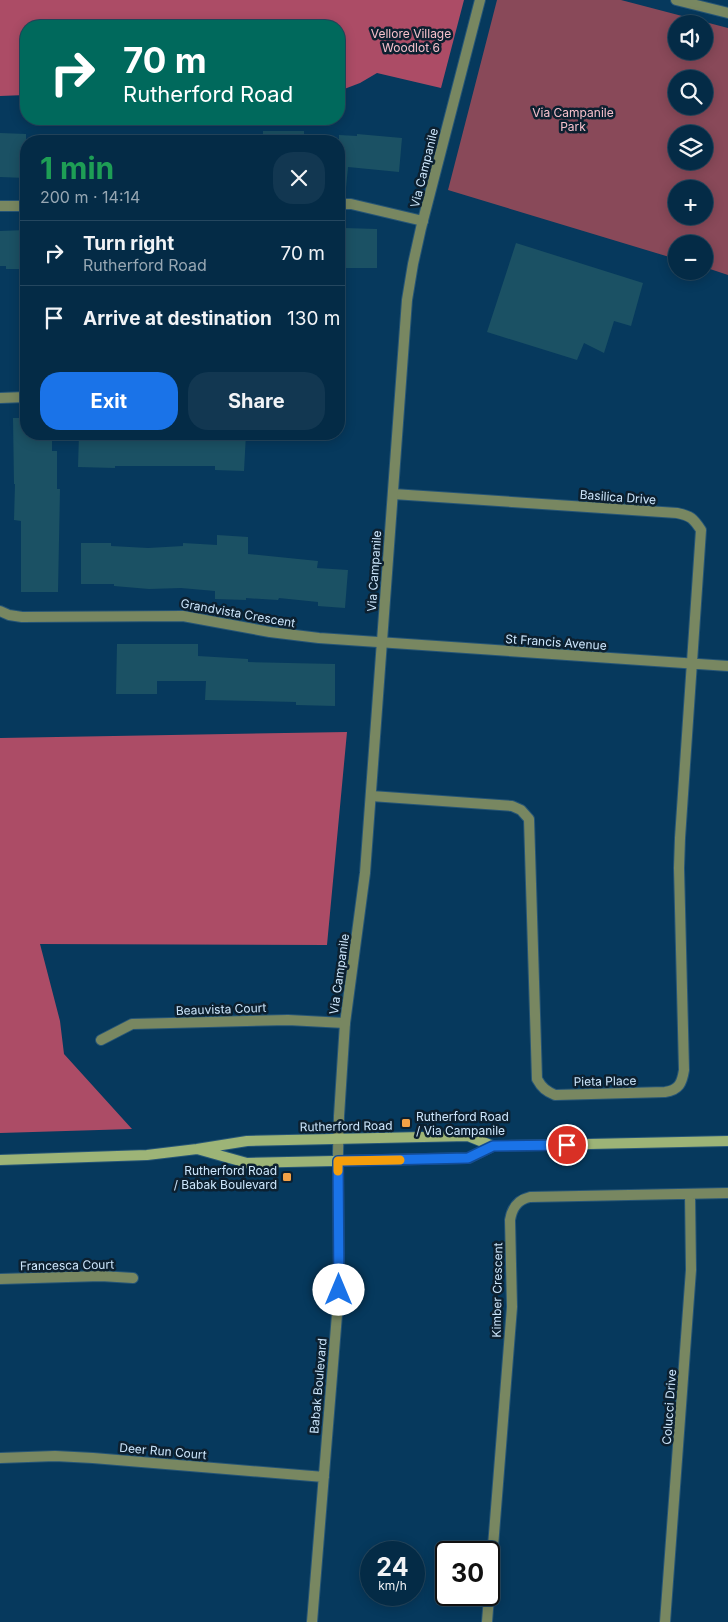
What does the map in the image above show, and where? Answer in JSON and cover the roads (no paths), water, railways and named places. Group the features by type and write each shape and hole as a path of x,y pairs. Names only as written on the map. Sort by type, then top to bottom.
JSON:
{"main road":[{"name":"Rutherford Road","path":"0,1160 147,1155 247,1141 468,1136 493,1146 728,1140"},
{"name":"Rutherford Road","path":"197,1149 247,1163 338,1156 468,1158 493,1146"}],"street":[{"name":"Via Campanile","path":"338,1156 345,1023 362,901 371,796 407,300 423,221 480,0"},
{"path":"676,0 728,14"},
{"path":"345,204 423,221"},
{"path":"0,206 20,206"},
{"path":"0,398 20,398"},
{"name":"Basilica Drive","path":"393,494 677,513 689,516 701,530 693,664"},
{"name":"Grandvista Crescent","path":"0,611 9,616 22,617 183,616 301,637 382,642"},
{"name":"St Francis Avenue","path":"382,642 728,666"},
{"name":"Pieta Place","path":"371,796 494,804 512,806 521,810 530,819 531,830 537,1079 547,1092 555,1095 673,1091 679,1087 683,1080 684,1070 679,868 693,664"},
{"name":"Beauvista Court","path":"101,1040 132,1024 288,1020 345,1023"},
{"name":"Babak Boulevard","path":"312,1622 339,1290 338,1156"},
{"name":"Kimber Crescent","path":"487,1622 512,1306 511,1211 522,1199 530,1197 728,1193"},
{"name":"Colucci Drive","path":"665,1622 691,1270 690,1194"},
{"name":"Francesca Court","path":"0,1279 101,1276 133,1278"},
{"name":"Deer Run Court","path":"0,1458 55,1456 93,1458 324,1477"}],"place":[{"name":"Rutherford Road / Via Campanile","path":"406,1123"},
{"name":"Rutherford Road / Babak Boulevard","path":"287,1177"}],"park label":[{"name":"Vellore Village Woodlot 6","path":"411,40"},
{"name":"Via Campanile Park","path":"573,119"}]}
